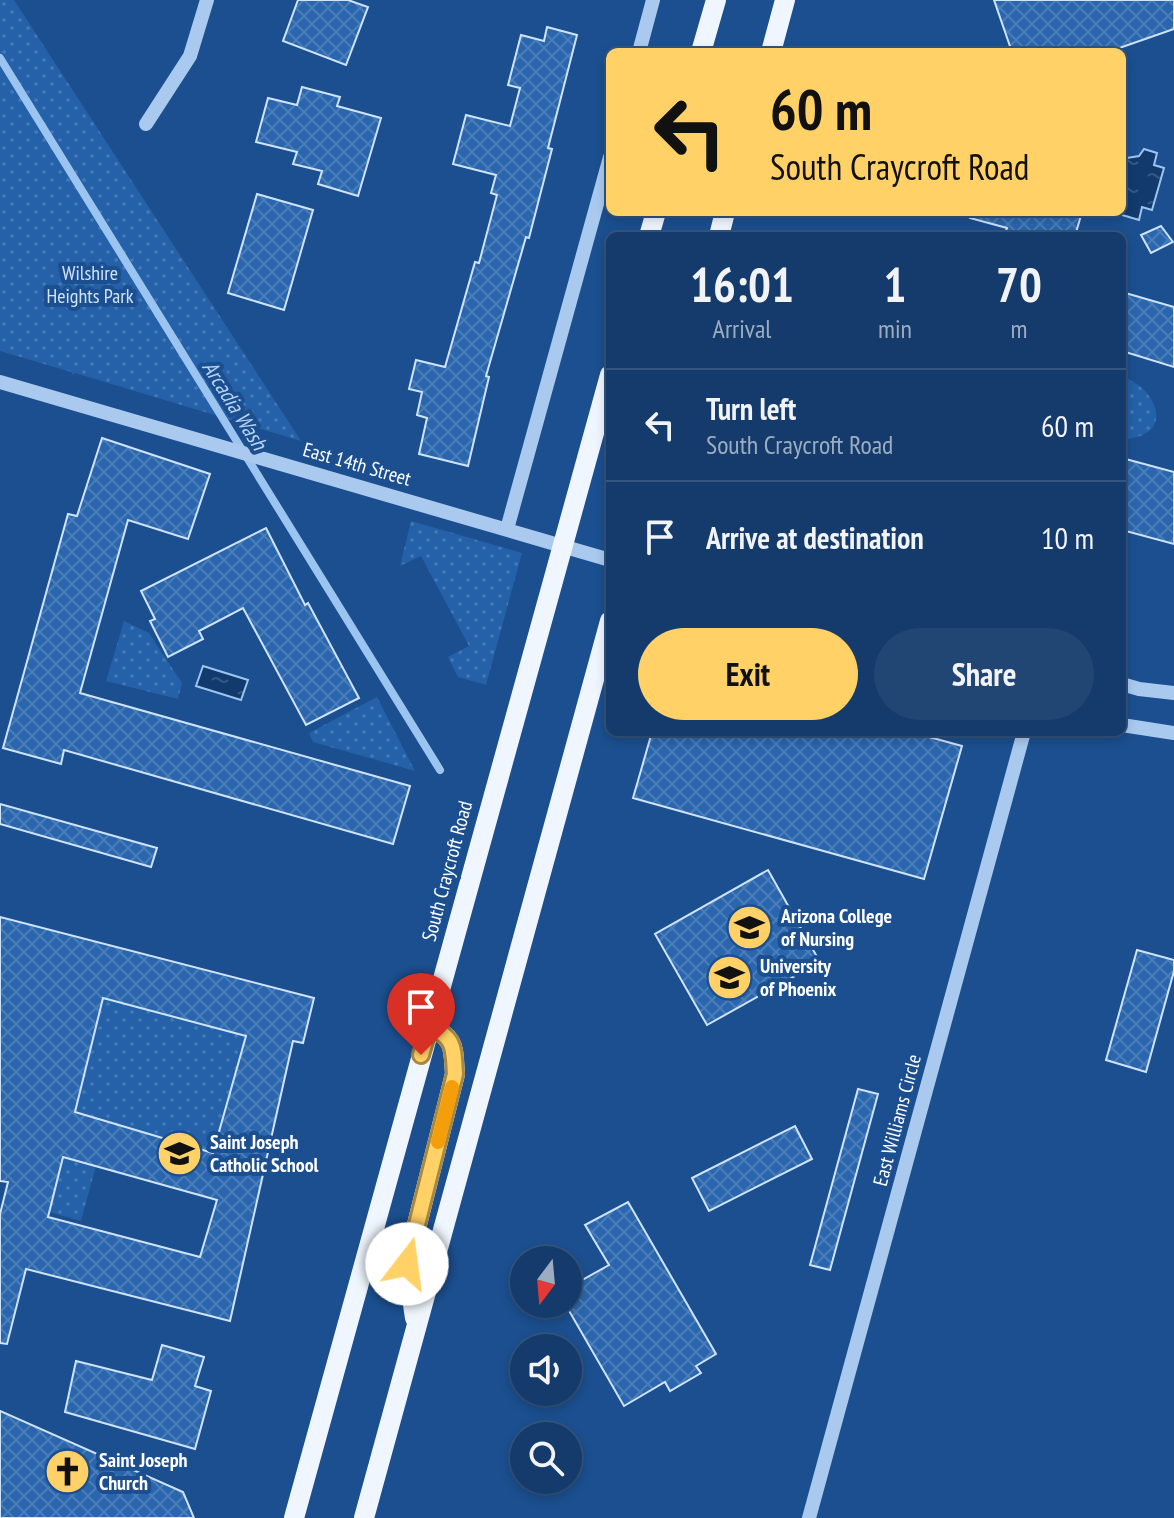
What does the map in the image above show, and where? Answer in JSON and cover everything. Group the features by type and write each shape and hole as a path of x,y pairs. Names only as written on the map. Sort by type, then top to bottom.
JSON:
{"main road":[{"path":"702,48 716,0"},
{"path":"772,48 785,0"},
{"name":"South Craycroft Road","path":"294,1518 606,389"},
{"path":"364,1518 606,636"},
{"path":"417,1326 407,1264 455,1074 453,1046 443,1032 429,1027"}],"street":[{"path":"146,124 190,56 207,0"},
{"path":"640,48 653,0"},
{"path":"507,529 606,171"},
{"name":"East 14th Street","path":"0,382 606,559"},
{"path":"1126,685 1174,693"},
{"path":"1126,726 1174,733"},
{"name":"East Williams Circle","path":"809,1518 1023,736"}],"green space":[{"name":"Wilshire Heights Park","path":"0,0 14,0 301,441 0,351"},
{"path":"1126,379 1149,395 1156,414 1150,431 1126,439"},
{"path":"411,521 522,553 486,685 458,677 448,657 469,646 421,556 400,566"},
{"path":"124,621 149,633 182,683 178,699 106,681"},
{"path":"377,697 415,771 313,742 309,733"},
{"path":"103,998 246,1036 212,1153 105,1121 81,1221 49,1212"}],"water":[{"path":"1144,149 1157,153 1154,165 1164,168 1152,210 1142,207 1139,220 1125,216 1126,161 1127,158 1139,156"},
{"path":"203,666 248,680 241,700 196,686"}],"building":[{"path":"298,0 348,0 368,7 346,65 283,41"},
{"path":"994,0 1174,0 1174,29 1119,48 1011,48"},
{"path":"547,27 577,35 529,238 526,237 486,376 489,377 468,466 419,454 427,418 417,415 422,392 409,389 416,360 445,367 475,262 479,263 497,195 491,193 496,175 453,164 466,115 510,126 520,88 508,85 521,35 544,41"},
{"path":"302,87 340,97 337,106 381,118 358,196 318,184 322,171 293,164 297,152 256,142 268,98 297,105"},
{"path":"257,194 313,210 284,310 228,293"},
{"path":"1081,216 1076,232 1006,232 1007,228 970,218"},
{"path":"1161,226 1173,242 1151,253 1141,235"},
{"path":"1126,293 1174,307 1174,367 1126,352"},
{"path":"102,438 210,474 188,539 128,520 80,693 410,786 393,844 64,750 61,764 3,748 68,514 77,516"},
{"path":"1126,459 1174,472 1174,544 1126,531"},
{"path":"266,528 305,605 308,603 359,698 306,725 243,608 199,631 203,639 168,657 150,621 155,619 141,591"},
{"path":"651,736 926,736 962,746 924,879 633,798"},
{"path":"0,804 157,848 151,867 0,824"},
{"path":"768,870 820,962 707,1025 655,934"},
{"path":"0,917 314,998 303,1043 293,1041 230,1321 26,1269 7,1344 0,1343 0,1214 8,1182 0,1181","holes":["103,998 246,1036 213,1153 75,1112","63,1157 217,1200 200,1257 48,1217"]},
{"path":"1137,950 1174,960 1174,971 1146,1072 1106,1060"},
{"path":"858,1089 878,1094 830,1270 810,1265"},
{"path":"795,1126 812,1159 709,1211 692,1178"},
{"path":"628,1202 716,1354 696,1366 701,1373 670,1391 665,1382 624,1406 573,1318 582,1318 582,1280 609,1265 585,1225"},
{"path":"162,1345 204,1357 195,1386 211,1391 195,1449 65,1412 76,1361 152,1380"},
{"name":"Saint Joseph Church","path":"0,1411 183,1492 194,1518 0,1518"}],"waterway":[{"name":"Arcadia Wash","path":"0,58 440,770"}],"slow traffic":[{"path":"438,1142 452,1087"}],"place":[{"name":"Arizona College of Nursing","path":"750,927"},
{"name":"University of Phoenix","path":"729,977"},
{"name":"Saint Joseph Catholic School","path":"179,1154"},
{"name":"Saint Joseph Church","path":"68,1472"}],"route":[{"path":"407,1264 455,1074 453,1046 443,1032 429,1027 421,1055"}]}
